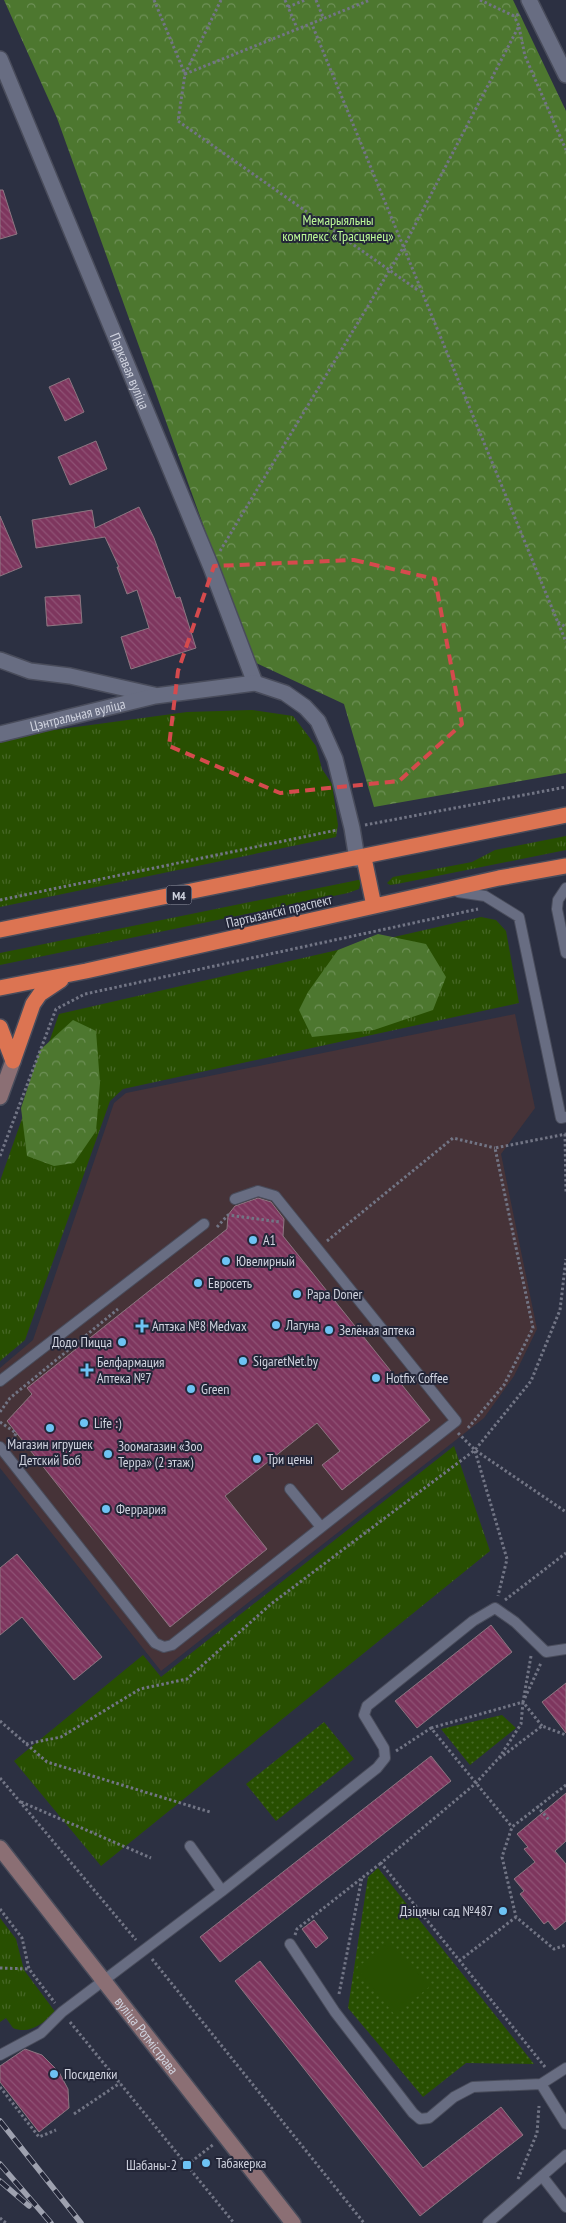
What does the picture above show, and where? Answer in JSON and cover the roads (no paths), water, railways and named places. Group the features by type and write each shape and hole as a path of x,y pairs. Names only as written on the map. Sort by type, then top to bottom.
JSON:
{"highway":[{"name":"М4","path":"0,930 566,815"},
{"path":"360,858 374,906"},
{"name":"Партызанскі праспект","path":"0,988 74,974 440,891 566,866"},
{"path":"13,1061 33,1004 40,994 74,974"},
{"path":"0,1027 13,1061"}],"street":[{"path":"531,4 566,75"},
{"name":"Паркавая вуліца","path":"0,60 211,567 256,683"},
{"name":"Цэнтральная вуліца","path":"0,660 30,671 70,676 155,696"},
{"path":"256,683 285,692 305,706 318,721 335,759 360,858"},
{"name":"Цэнтральная вуліца","path":"0,734 155,696 256,683"},
{"path":"0,1097 13,1061"},
{"name":"вуліца Ротмістрава","path":"0,1848 293,2223"}],"lane":[{"path":"566,888 558,900 557,909 566,953"},
{"path":"440,891 470,892 484,896 520,916 561,1118 566,1117"},
{"path":"0,1447 155,1643 164,1647 172,1645 456,1421 275,1196 258,1190 235,1199"},
{"path":"0,1381 204,1224"},
{"path":"290,1488 321,1526"},
{"path":"0,2055 19,2048 41,2033 62,2012 146,1951 377,1768 385,1758 384,1748 364,1716 367,1706 473,1621 495,1608 515,1622 546,1652 566,1650"},
{"path":"190,1846 222,1891"},
{"path":"290,1944 335,2012 413,2113 420,2119 429,2118 454,2097 473,2087 541,2084 566,2068"},
{"path":"541,2084 566,2124"},
{"path":"488,2223 566,2155"},
{"path":"542,2176 566,2207"}],"railway":[{"path":"0,2121 81,2223"},
{"path":"0,2164 51,2223"},
{"path":"0,2181 29,2206"}],"place":[{"name":"A1","path":"253,1240"},
{"name":"Ювелирный","path":"226,1261"},
{"name":"Евросеть","path":"198,1283"},
{"name":"Papa Doner","path":"297,1294"},
{"name":"Лагуна","path":"276,1325"},
{"name":"Аптэка №8 Medvax","path":"142,1326"},
{"name":"Зелёная аптека","path":"329,1330"},
{"name":"Додо Пицца","path":"122,1342"},
{"name":"SigaretNet.by","path":"243,1361"},
{"name":"Белфармация Аптека №7","path":"87,1370"},
{"name":"Hotfix Coffee","path":"376,1378"},
{"name":"Green","path":"191,1389"},
{"name":"Life :)","path":"84,1423"},
{"name":"Магазин игрушек Детский Боб","path":"50,1428"},
{"name":"Зоомагазин «Зоо Терра» (2 этаж)","path":"108,1454"},
{"name":"Три цены","path":"257,1459"},
{"name":"Феррария","path":"106,1509"},
{"name":"Дзіцячы сад №487","path":"503,1911"},
{"name":"Посиделки","path":"54,2074"},
{"name":"Табакерка","path":"206,2163"},
{"name":"Шабаны-2","path":"187,2165"}],"park label":[{"name":"Мемарыяльны комплекс «Трасцянец»","path":"338,228"}]}
